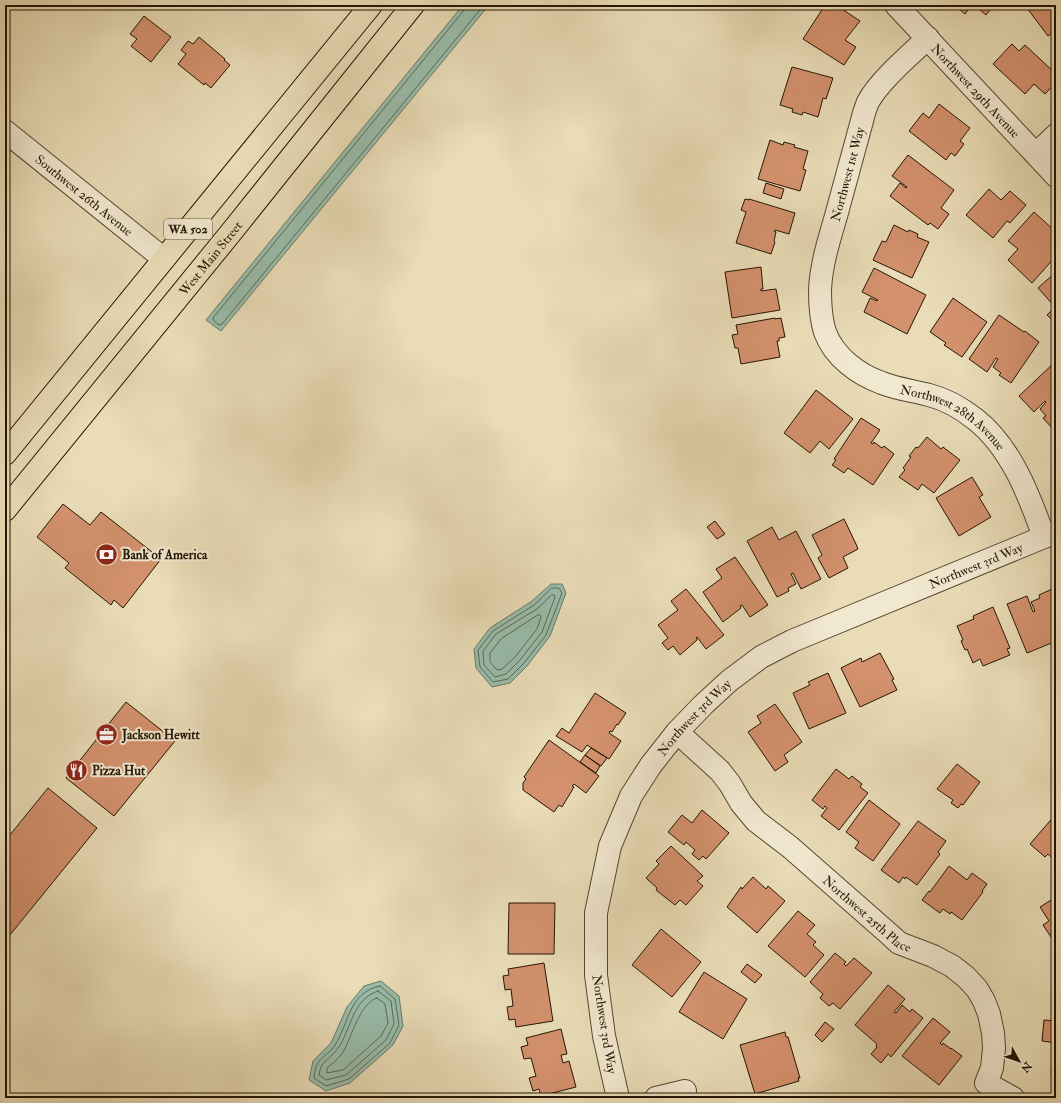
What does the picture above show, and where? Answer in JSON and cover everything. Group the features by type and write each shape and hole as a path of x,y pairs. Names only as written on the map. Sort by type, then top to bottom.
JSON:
{"highway":[{"name":"WA 502","path":"5,454 371,5"},
{"name":"West Main Street","path":"5,510 238,224 413,5"}],"street":[{"name":"Northwest 29th Avenue","path":"896,5 1056,176"},
{"name":"Northwest 1st Way","path":"825,332 820,290 826,255 863,117 868,103 875,91 928,38"},
{"name":"Southwest 26th Avenue","path":"5,131 164,259"},
{"path":"1036,154 1056,135"},
{"name":"Northwest 28th Avenue","path":"825,332 834,348 844,359 866,376 883,384 930,395 947,401 975,419 1000,444 1050,535"},
{"name":"Northwest 3rd Way","path":"618,1098 604,1036 596,975 596,913 610,846 631,796 651,765 677,732 703,705 729,681 761,657 792,641 1050,535"},
{"name":"Northwest 25th Place","path":"677,732 720,771 730,784 741,803 756,822 790,847 899,942 933,956 952,966 966,977 977,989 984,1001 989,1014 993,1033 994,1048 992,1068 982,1091 1013,1098"},
{"path":"656,1098 685,1091"}],"water":[{"path":"463,5 489,5 221,331 206,320"},
{"path":"551,584 562,584 566,593 550,636 527,666 510,683 492,687 476,668 474,649 490,628 532,601"},
{"path":"381,981 399,996 403,1026 393,1045 350,1083 326,1091 309,1080 313,1061 331,1043 347,1007 364,986"}],"building":[{"path":"825,5 836,5 860,21 845,40 856,47 844,65 803,39"},
{"path":"954,5 972,5 965,14"},
{"path":"974,5 994,5 986,15"},
{"path":"1031,5 1056,5 1056,30 1048,36 1027,8"},
{"path":"144,16 171,37 151,62 131,46 137,39 130,34"},
{"path":"199,37 230,65 211,88 205,83 204,85 178,64 186,54 181,50 188,41 193,44"},
{"path":"1012,44 1019,51 1025,45 1056,74 1056,82 1045,94 1034,84 1025,94 993,64"},
{"path":"792,67 833,78 826,99 823,98 818,117 803,112 802,115 792,112 793,109 780,105"},
{"path":"939,104 970,128 960,141 964,144 955,156 951,153 946,160 909,131 923,113 929,118"},
{"path":"770,140 783,145 784,142 795,145 794,147 808,151 803,169 806,170 800,191 758,179"},
{"path":"908,155 954,190 941,208 949,214 938,229 930,223 928,225 890,196 900,183 906,188 907,187 892,176"},
{"path":"766,183 784,189 781,199 763,193"},
{"path":"989,189 1001,200 1010,191 1026,205 1010,223 1007,221 993,238 966,215"},
{"path":"745,199 795,213 789,234 774,231 776,232 775,242 771,254 736,243 746,212 741,210"},
{"path":"1034,212 1056,232 1056,256 1032,283 1008,260 1018,249 1008,241"},
{"path":"894,225 908,232 909,230 918,234 917,237 929,242 912,278 873,260 882,241 886,242"},
{"path":"761,267 763,289 761,289 761,291 776,289 780,310 732,318 725,272"},
{"path":"874,268 926,295 907,334 864,312 870,298 877,301 878,300 862,292"},
{"path":"1056,272 1056,324 1047,315 1055,307 1038,288"},
{"path":"953,298 987,322 962,357 944,345 946,343 930,332"},
{"path":"999,315 1024,332 1025,331 1039,342 1011,383 999,375 1001,373 993,367 998,359 996,358 987,372 969,359"},
{"path":"781,318 785,337 779,338 779,341 777,341 780,357 741,364 738,348 735,348 732,335 738,334 736,325"},
{"path":"1056,361 1056,428 1054,430 1043,418 1046,416 1040,409 1046,402 1045,401 1034,412 1019,396"},
{"path":"816,390 853,419 829,449 820,441 810,453 784,433"},
{"path":"861,418 880,430 871,443 873,444 874,442 882,448 884,446 894,454 873,485 848,468 844,473 832,465 836,460 834,459"},
{"path":"927,437 941,449 943,447 960,460 934,493 922,484 918,490 899,477 905,470 903,468 911,457 909,456"},
{"path":"972,477 983,495 979,497 991,517 959,536 936,498"},
{"name":"Bank of America","path":"63,504 90,525 101,512 161,559 123,608 114,600 111,605 65,568 69,563 37,537"},
{"path":"844,519 858,549 843,557 848,568 829,578 818,558 822,555 812,535"},
{"path":"715,521 725,534 717,539 707,527"},
{"path":"772,527 779,540 796,531 821,579 801,589 793,573 791,574 796,584 788,588 789,591 777,597 747,541"},
{"path":"735,557 768,605 750,617 742,605 740,606 741,608 723,622 703,592 722,578 716,569"},
{"path":"686,589 724,635 706,649 697,637 697,640 680,655 673,646 668,650 662,643 668,638 658,625 678,610 671,601"},
{"path":"1052,589 1056,598 1056,643 1054,642 1027,653 1007,604 1027,596 1033,612 1035,611 1031,602 1040,598 1039,595"},
{"path":"993,607 1010,648 1007,649 1010,655 983,666 980,659 973,663 967,649 965,650 961,641 963,640 957,626 974,619 973,616"},
{"path":"880,653 894,679 892,680 897,690 860,707 841,668 861,658 862,662"},
{"path":"828,673 846,713 809,729 793,693 810,685 808,682"},
{"path":"595,693 626,713 618,725 617,724 612,732 610,731 609,733 621,741 609,759 587,745 582,752 556,736 562,728 569,733"},
{"path":"126,702 175,741 114,816 66,778"},
{"path":"775,704 802,742 784,755 788,762 775,771 748,732 761,723 757,716"},
{"path":"549,740 599,776 586,793 574,784 572,786 574,787 562,807 559,805 554,812 523,790 523,783 526,779 524,777"},
{"path":"591,748 607,758 601,766 585,755"},
{"path":"585,755 600,766 596,773 580,762"},
{"path":"957,764 980,782 963,805 961,804 958,808 951,803 953,800 937,789"},
{"path":"836,769 849,779 852,776 862,784 860,787 868,793 839,830 821,816 827,808 825,806 823,809 812,800"},
{"path":"48,788 97,828 5,941 5,841"},
{"path":"869,800 900,824 873,861 855,848 859,842 846,832"},
{"path":"702,810 729,833 706,859 703,856 699,860 692,854 695,850 686,842 684,845 668,832 682,815 692,823"},
{"path":"1056,814 1056,862 1048,854 1045,857 1030,844"},
{"path":"918,821 946,841 938,852 940,854 917,885 906,877 905,879 903,877 899,883 881,870"},
{"path":"671,846 703,876 697,881 703,886 686,905 680,900 675,905 656,890 657,888 646,878 659,864 656,861"},
{"path":"949,866 967,880 972,873 987,884 982,891 983,892 962,920 951,912 950,914 943,909 940,913 922,900 929,891 930,892"},
{"path":"753,877 766,889 768,886 785,901 757,933 727,907 741,887 742,889"},
{"path":"1056,897 1055,943 1043,925 1049,921 1040,907"},
{"path":"509,903 555,903 554,954 508,954"},
{"path":"798,911 815,925 807,934 816,942 813,945 824,955 805,977 768,946"},
{"path":"661,929 701,962 672,997 632,965"},
{"path":"835,953 846,962 844,964 846,966 854,958 872,973 840,1009 833,1003 829,1006 820,998 823,994 810,982"},
{"path":"544,963 553,1021 516,1027 515,1019 509,1020 507,1007 513,1006 511,989 505,990 503,976 509,975 508,969"},
{"path":"747,964 762,975 755,983 741,972"},
{"path":"704,972 747,999 723,1039 679,1012"},
{"path":"888,985 905,999 894,1012 896,1013 902,1005 910,1012 912,1009 923,1018 891,1057 888,1054 881,1063 871,1054 877,1047 877,1044 855,1025"},
{"path":"933,1018 950,1032 940,1043 942,1045 943,1043 962,1056 939,1085 902,1056"},
{"path":"1044,1020 1056,1021 1056,1043 1042,1041"},
{"path":"825,1022 834,1029 822,1042 815,1035"},
{"path":"561,1029 567,1054 561,1055 563,1063 569,1061 576,1087 541,1096 539,1089 533,1091 529,1078 536,1076 531,1058 524,1059 521,1047 528,1045 526,1038"},
{"path":"785,1032 786,1037 788,1037 800,1078 798,1078 799,1081 755,1094 740,1045"},
{"path":"1053,1050 1056,1050 1056,1074 1051,1074"},
{"path":"573,1095 574,1098 563,1098"}],"place":[{"name":"Bank of America","path":"107,554"},
{"name":"Jackson Hewitt","path":"106,734"},
{"name":"Pizza Hut","path":"77,770"}]}
